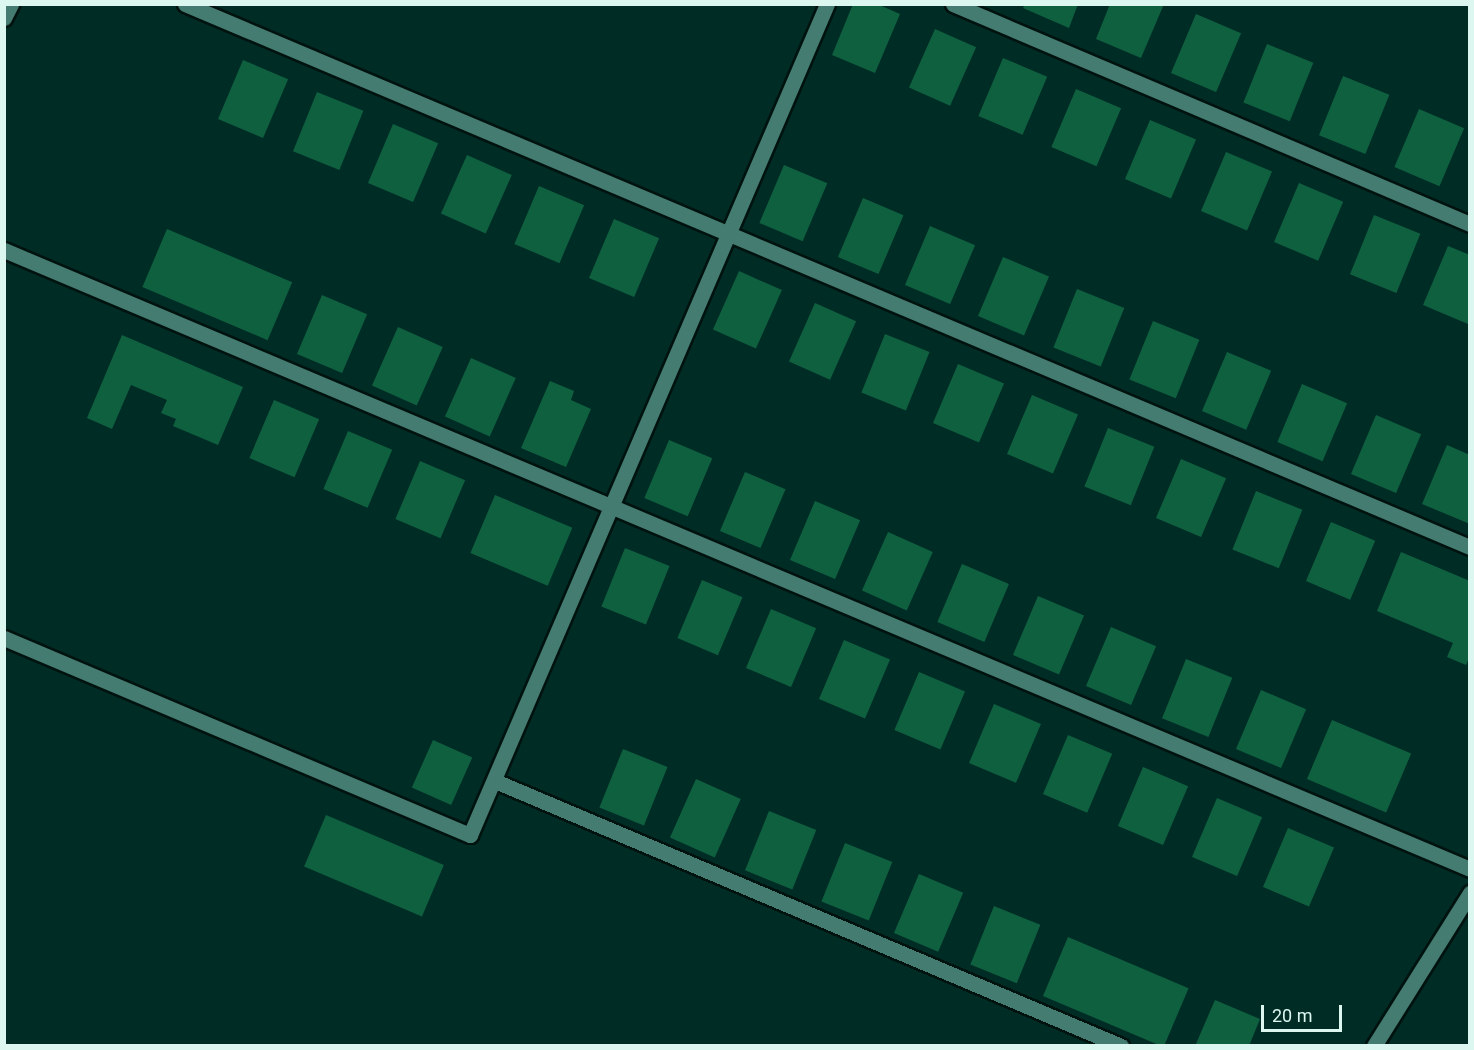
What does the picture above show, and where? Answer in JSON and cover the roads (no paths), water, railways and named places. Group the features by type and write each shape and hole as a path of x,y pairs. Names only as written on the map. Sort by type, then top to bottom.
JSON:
{"lane":[{"path":"4,18 11,4"},
{"path":"185,4 726,236 1470,547"},
{"path":"4,638 470,836 827,4"},
{"path":"953,4 1470,224"},
{"path":"4,250 610,509 1470,869"},
{"path":"495,781 1121,1046"},
{"path":"1374,1046 1470,894"}]}
